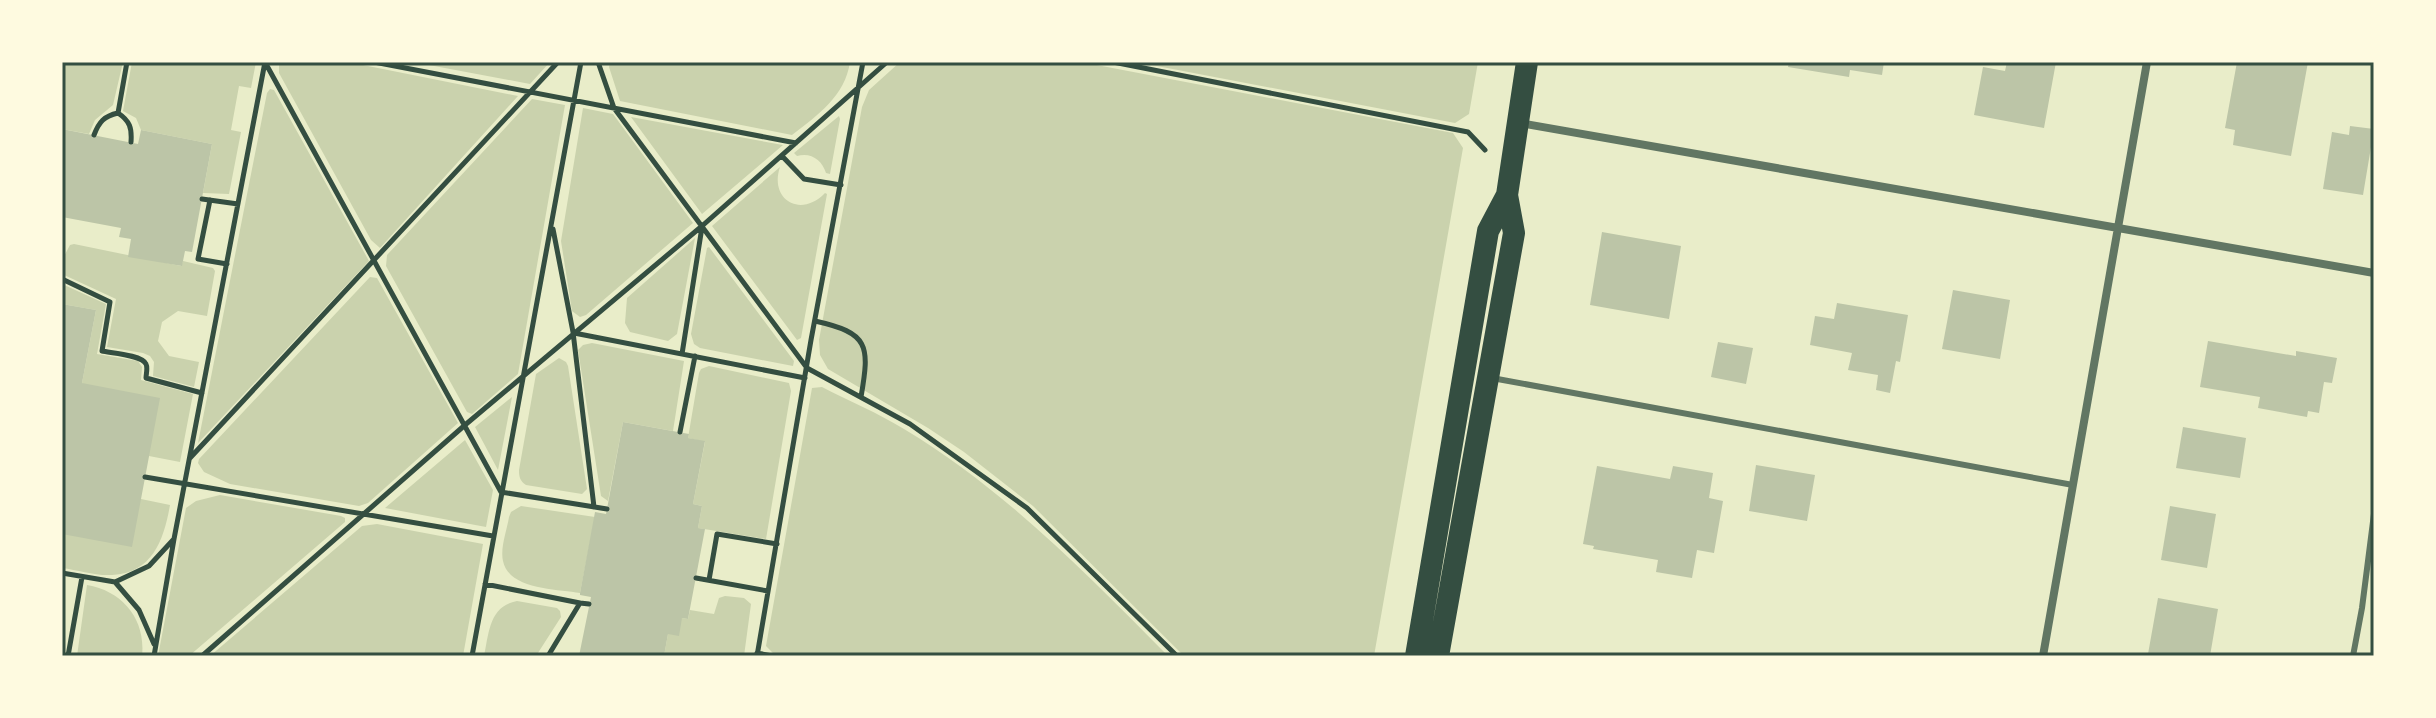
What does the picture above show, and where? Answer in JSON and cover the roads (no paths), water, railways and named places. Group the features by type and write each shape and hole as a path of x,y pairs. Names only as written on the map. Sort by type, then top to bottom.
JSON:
{"highway":[{"path":"1416,656 1488,231 1507,195 1529,64"},
{"path":"1438,656 1514,233 1507,195"}],"street":[{"path":"2043,656 2147,62"},
{"path":"1519,123 2374,273"}],"lane":[{"path":"1489,377 2073,485"},
{"path":"2353,656 2374,514"}]}
